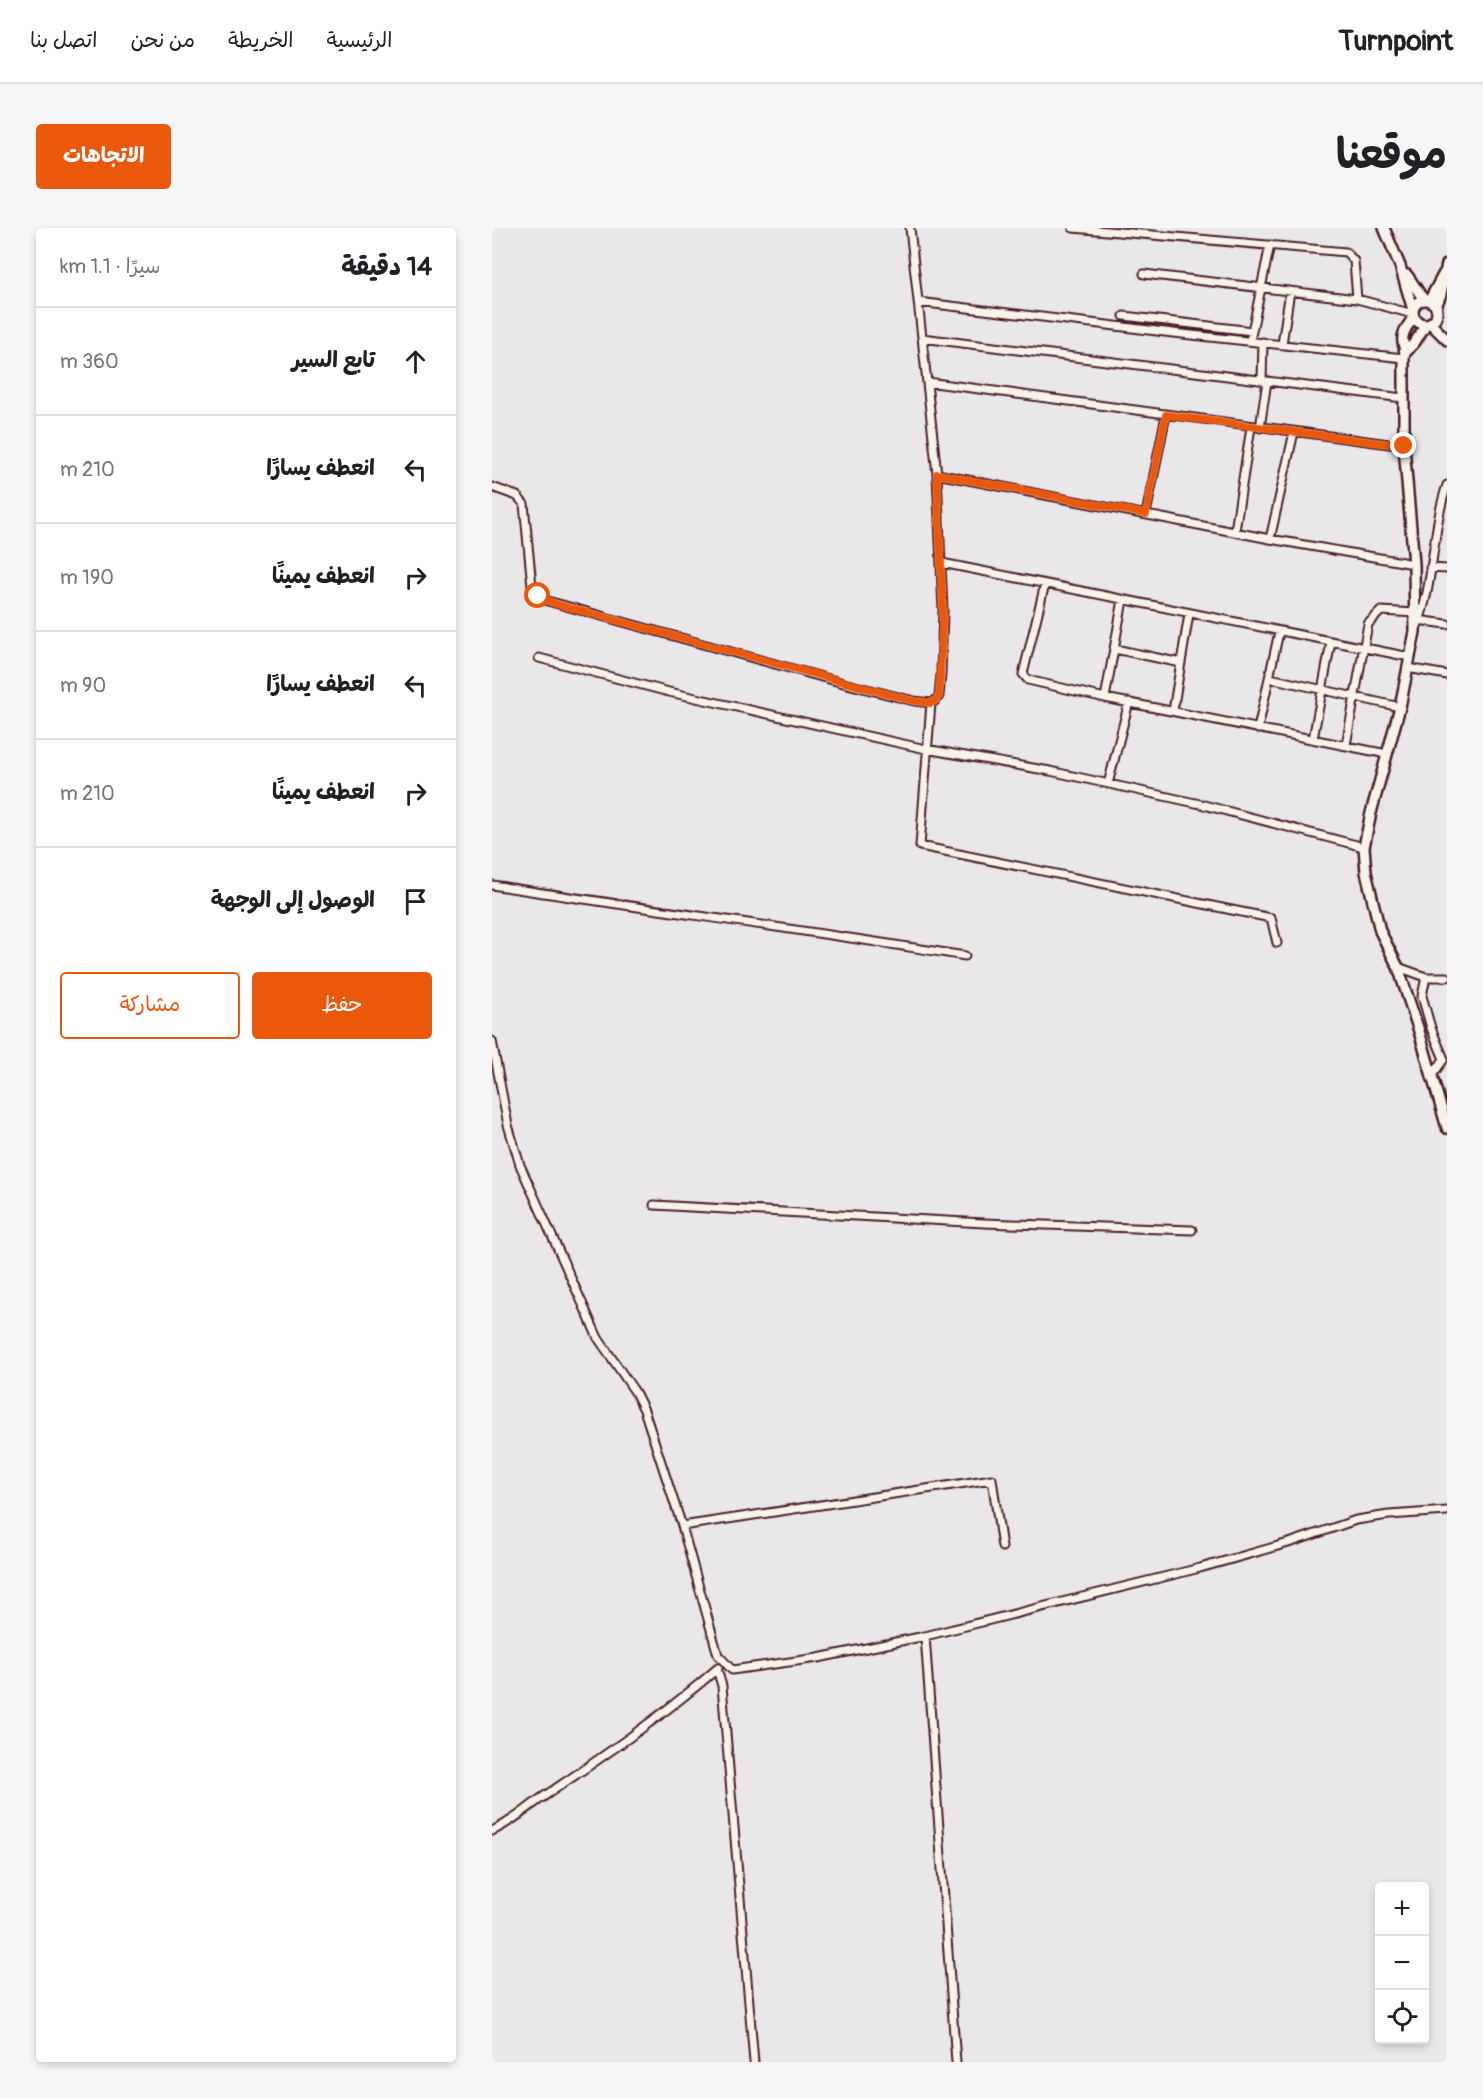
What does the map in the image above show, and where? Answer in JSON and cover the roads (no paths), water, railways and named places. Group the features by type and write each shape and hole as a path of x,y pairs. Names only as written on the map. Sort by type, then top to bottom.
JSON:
{"street":[{"path":"492,487 518,496 524,504 530,580 534,591 544,600 847,684 914,701 931,703 935,701 939,696 941,674 942,563 937,474 910,228"},
{"path":"1073,228 1349,254 1354,261 1357,299"},
{"path":"1384,228 1400,266 1414,314 1421,323 1428,323 1447,340"},
{"path":"1250,341 1270,245"},
{"path":"1400,266 1431,305 1447,320"},
{"path":"1405,355 1428,323 1436,316 1431,305 1446,267"},
{"path":"1144,274 1357,299 1414,314"},
{"path":"1282,344 1290,291"},
{"path":"918,302 1250,341 1405,355"},
{"path":"1417,618 1404,446 1405,355 1402,339 1416,305 1431,305"},
{"path":"1124,316 1252,331"},
{"path":"922,338 1403,398"},
{"path":"1260,428 1264,381 1263,342"},
{"path":"927,382 1404,446"},
{"path":"1146,514 1166,415"},
{"path":"1234,531 1251,427"},
{"path":"1270,538 1294,432"},
{"path":"937,474 1414,564"},
{"path":"1447,485 1443,516 1430,568 1428,586 1417,618 1400,707 1364,846 1366,872 1380,929 1398,967 1447,1128"},
{"path":"942,563 1410,657"},
{"path":"1430,568 1447,569"},
{"path":"1045,584 1024,669 1024,678 1106,698 1387,754"},
{"path":"1106,698 1123,600"},
{"path":"1346,745 1368,624 1381,611 1447,624"},
{"path":"1173,711 1190,614"},
{"path":"1258,729 1279,632"},
{"path":"1313,739 1331,642"},
{"path":"1115,648 1181,663"},
{"path":"538,658 669,692 926,749 1108,784 1225,810 1364,846"},
{"path":"1407,668 1447,675"},
{"path":"1270,678 1400,707"},
{"path":"1108,784 1129,702"},
{"path":"931,703 920,846 1271,918 1277,943"},
{"path":"492,885 624,906 806,930 965,956"},
{"path":"1398,967 1426,977 1447,976"},
{"path":"1426,977 1422,996 1431,1028 1444,1059 1431,1077"},
{"path":"492,1041 508,1125 520,1165 589,1320 605,1350 635,1392 644,1410 682,1526 718,1655 732,1670 818,1658 924,1636 1200,1568 1292,1542 1356,1520 1447,1511"},
{"path":"654,1205 984,1223 1192,1230"},
{"path":"682,1526 992,1479 1002,1547"},
{"path":"924,1636 956,2062"},
{"path":"492,1831 503,1826 620,1746 724,1663"},
{"path":"717,1669 722,1686 754,2062"}]}
